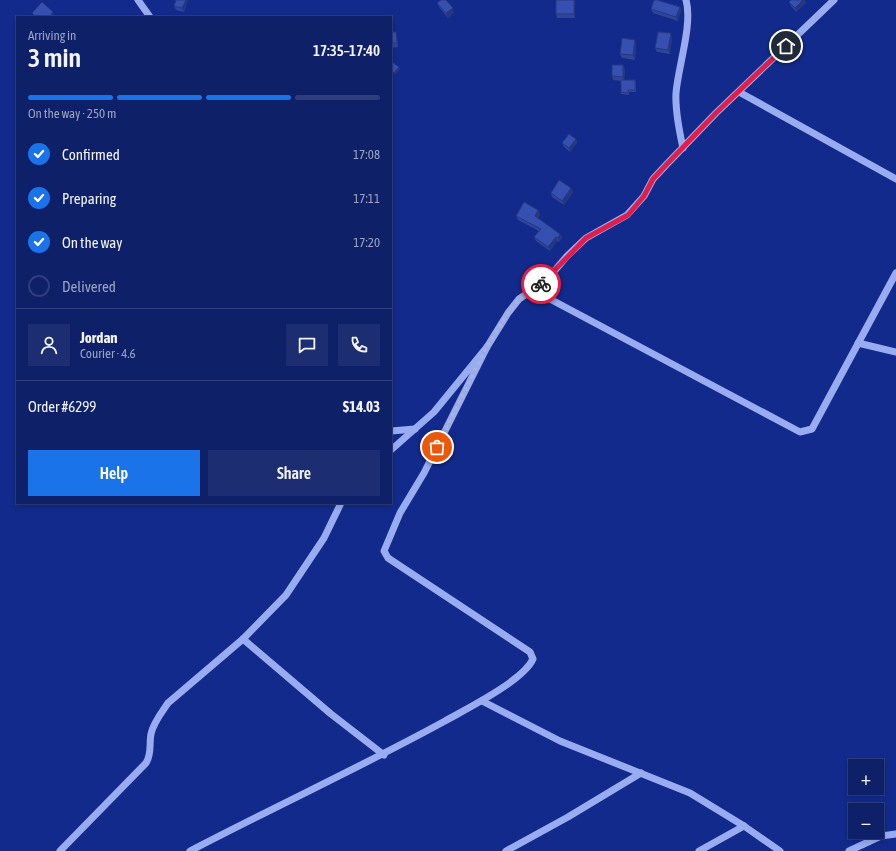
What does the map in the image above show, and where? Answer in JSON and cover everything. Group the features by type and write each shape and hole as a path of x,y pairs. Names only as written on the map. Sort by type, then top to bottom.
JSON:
{"street":[{"path":"138,0 149,16"},
{"path":"683,148 679,128 676,93 687,21 686,0"},
{"path":"190,851 384,755 482,701 519,676 530,665 533,659 530,652 388,558 384,551 400,513 424,473 487,346 508,313 519,299 546,281 567,256 586,238 628,215 644,196 653,179 739,92 834,0"},
{"path":"739,92 896,179"},
{"path":"533,290 800,432 812,429 896,273"},
{"path":"858,344 896,352"},
{"path":"392,449 434,412 487,346"},
{"path":"392,431 415,429"},
{"path":"60,851 146,762 150,754 151,733 161,713 168,704 242,639 286,595 324,538 341,504"},
{"path":"242,639 384,755"},
{"path":"482,701 560,741 690,794 744,826 780,851"},
{"path":"506,851 568,817 641,773"},
{"path":"699,851 744,826"},
{"path":"849,851 882,836 896,834"}],"building":[{"path":"176,0 186,0 182,8 174,6"},
{"path":"441,0 446,0 453,8 446,13 437,3"},
{"path":"556,0 574,0 574,14 556,14"},
{"path":"654,0 680,7 676,17 651,9"},
{"path":"791,0 803,0 795,8 789,2"},
{"path":"42,2 53,12 51,14 52,16 35,16 32,13"},
{"path":"392,32 396,32 397,43 392,43"},
{"path":"658,32 671,33 668,50 655,48"},
{"path":"622,38 635,40 633,55 620,54"},
{"path":"392,62 399,67 394,73 392,72"},
{"path":"612,65 623,65 623,77 612,76"},
{"path":"621,80 635,80 635,90 628,90 628,93 621,92"},
{"path":"569,134 576,139 569,148 562,143"},
{"path":"559,180 571,188 562,201 551,193"},
{"path":"524,202 538,210 535,216 560,234 558,238 556,237 548,247 534,237 541,229 516,216"}],"way so far":[{"path":"437,447 487,346 508,313 519,299 541,284"}],"route":[{"path":"541,284 546,281 577,245 595,231 628,215 644,196 653,179 666,165 716,113 786,46"}]}
